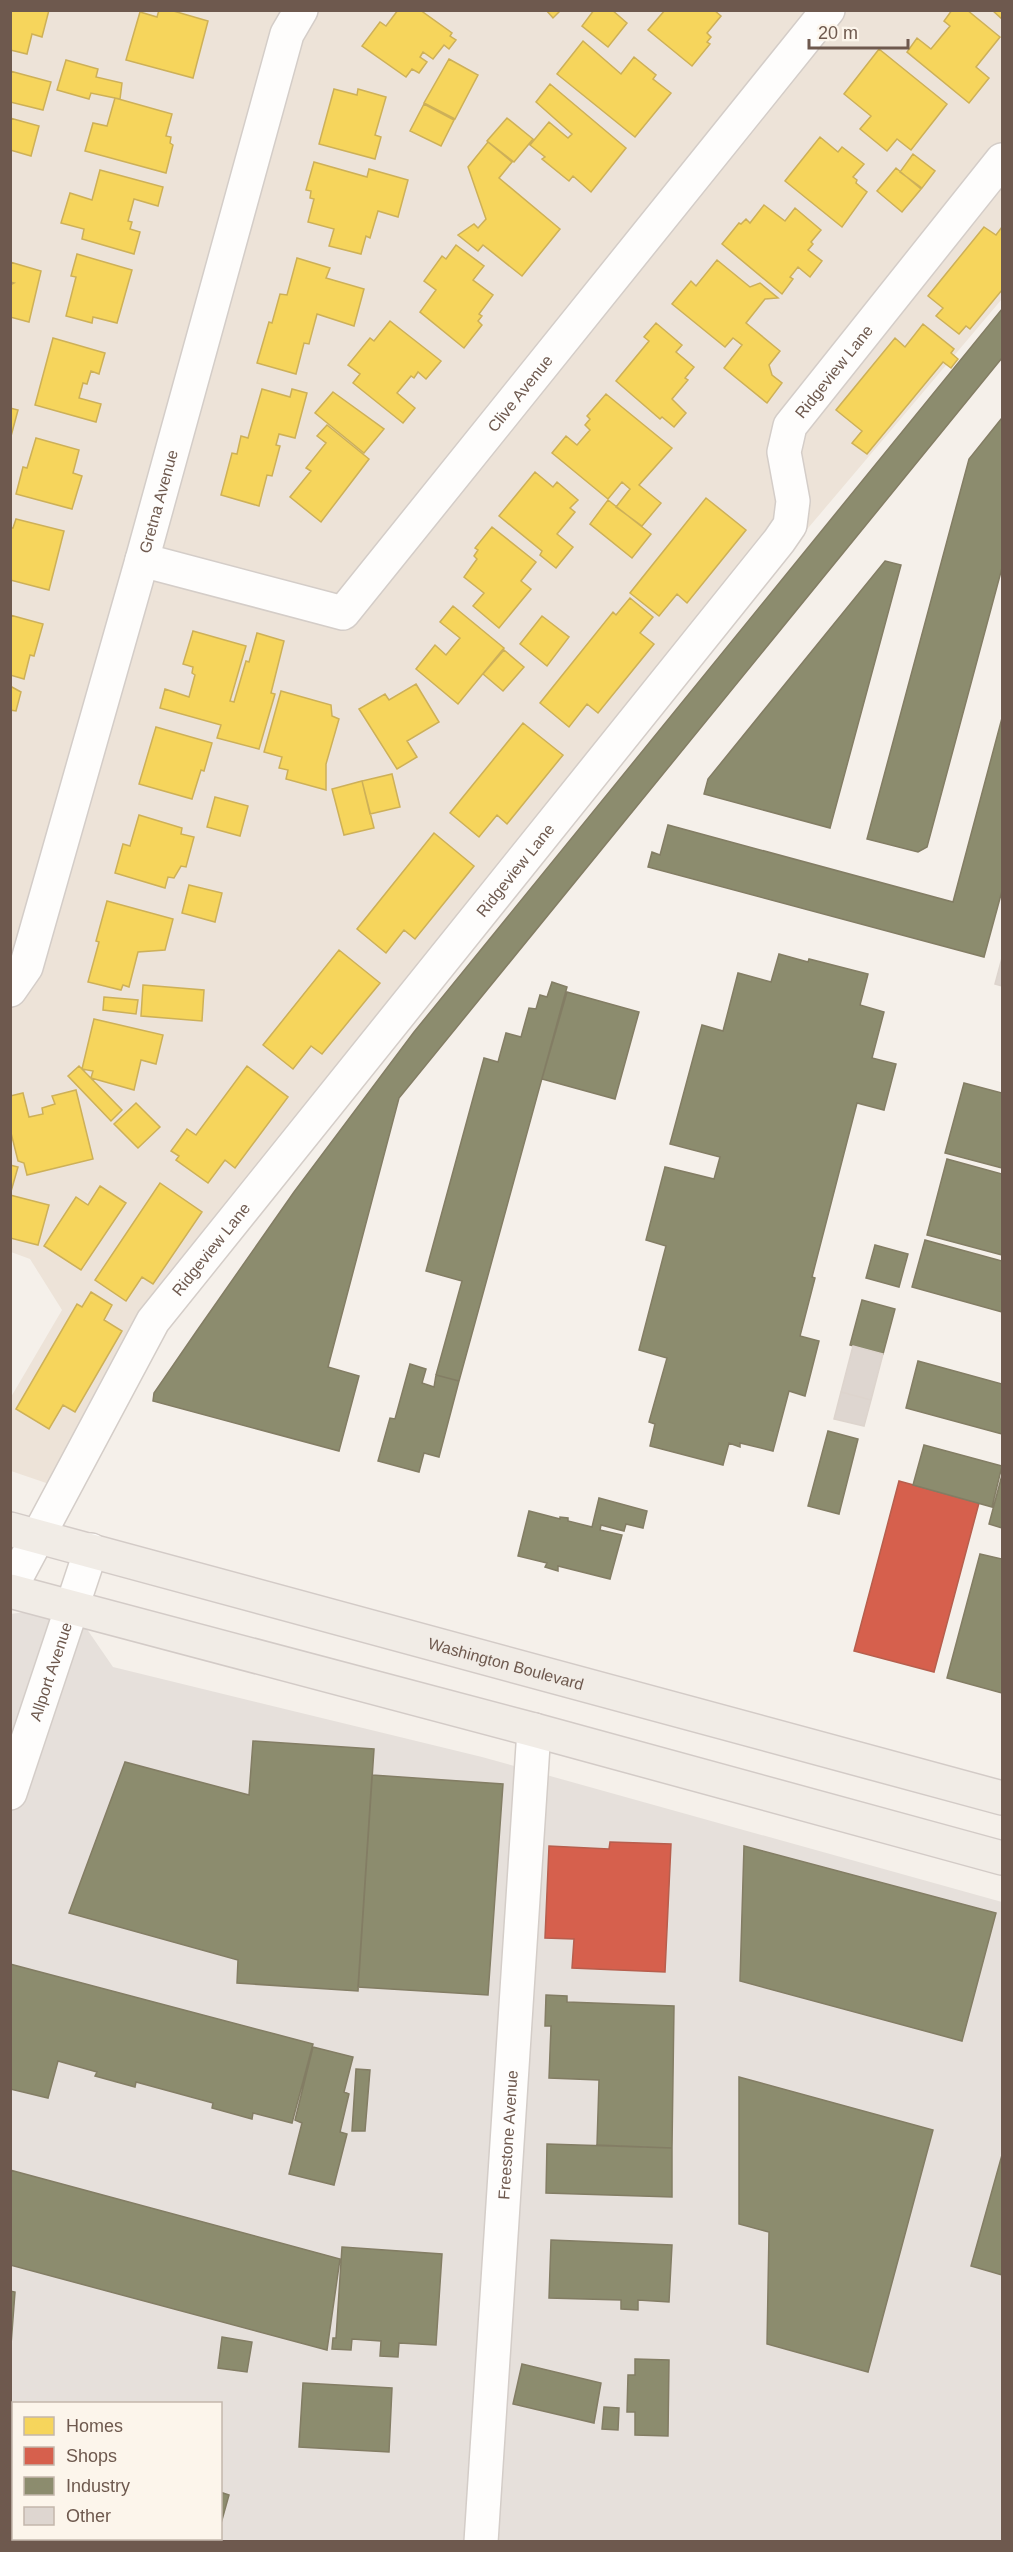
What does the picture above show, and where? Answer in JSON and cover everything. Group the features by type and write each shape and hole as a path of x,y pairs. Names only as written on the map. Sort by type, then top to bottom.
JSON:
{"main road":[{"name":"Washington Boulevard","path":"24,1533 1002,1798"},
{"path":"10,1590 1002,1858"}],"street":[{"name":"Gretna Avenue","path":"10,990 26,967 142,560 287,34 301,10"},
{"name":"Clive Avenue","path":"142,560 343,614 828,10"},
{"name":"Ridgeview Lane","path":"10,1590 24,1533 153,1321 779,541 790,525 793,501 784,452 790,426 1002,160"},
{"name":"Allport Avenue","path":"10,1793 91,1550"},
{"name":"Freestone Avenue","path":"481,2541 534,1730"}],"shaded area":[{"path":"11,11 1002,11 1002,299 175,1276 55,1486 11,1471 11,1397 62,1310 30,1259 11,1252"},
{"path":"71,1606 113,1667 482,1757 1002,1902 1002,2541 11,2541 10,1614"}],"building: Homes":[{"path":"10,10 49,10 42,37 32,34 27,54 10,50"},
{"path":"159,10 170,10 208,21 193,78 126,60 140,12 157,17"},
{"path":"398,10 420,10 452,33 450,36 456,40 449,49 444,45 433,59 423,52 420,57 427,62 419,73 412,69 406,77 362,46 380,22 386,26"},
{"path":"546,10 561,10 553,18"},
{"path":"594,10 612,10 627,23 608,47 582,26"},
{"path":"665,10 714,10 721,16 707,33 711,37 707,42 710,44 692,66 648,30"},
{"path":"952,10 967,10 1000,37 976,67 989,78 969,103 907,52 917,38 931,49 950,26 944,21"},
{"path":"992,10 1002,10 1002,19"},
{"path":"583,41 621,74 634,57 656,75 653,79 671,93 635,137 557,74"},
{"path":"879,49 947,104 911,150 897,139 887,151 860,129 871,116 844,94"},
{"path":"449,59 478,75 455,119 424,103"},
{"path":"66,60 98,69 96,77 122,83 120,99 91,93 89,99 57,90"},
{"path":"10,71 51,82 43,110 10,102"},
{"path":"550,84 626,148 591,192 573,176 569,181 542,159 545,157 530,145 549,122 568,138 572,134 536,102"},
{"path":"334,89 357,95 358,89 386,97 375,135 381,137 375,159 319,144"},
{"path":"115,98 172,114 166,136 171,137 170,143 173,145 166,173 85,151 93,123 107,126"},
{"path":"424,104 454,120 441,146 410,131"},
{"path":"10,118 39,126 31,156 10,150"},
{"path":"507,118 533,139 514,162 487,141"},
{"path":"820,137 838,152 842,147 864,164 853,177 857,180 856,183 867,192 842,227 785,181"},
{"path":"488,142 512,162 499,178 560,229 522,276 483,245 478,251 458,235 474,224 478,228 486,219 468,167"},
{"path":"913,154 935,171 922,188 900,172"},
{"path":"314,162 367,177 369,169 408,180 398,217 378,211 370,238 366,236 361,254 329,246 334,229 308,222 314,199 310,198 311,191 306,190"},
{"path":"896,168 921,189 902,212 877,191"},
{"path":"100,170 163,187 158,206 134,199 128,221 132,222 130,229 140,232 134,254 82,239 84,229 61,223 70,193 92,200"},
{"path":"764,205 785,221 795,208 821,230 811,242 813,244 808,250 822,261 810,277 798,267 790,277 793,279 782,294 722,244 739,223 741,224 746,219 750,223"},
{"path":"984,227 996,235 1002,227 1002,290 970,329 966,326 959,334 936,316 943,308 928,296"},
{"path":"456,245 484,266 473,280 493,295 479,314 482,316 478,321 482,325 464,348 420,312 436,290 424,281 442,256 446,259"},
{"path":"77,254 132,270 117,323 93,317 92,323 66,316 76,277 71,276"},
{"path":"297,258 330,268 326,278 364,289 354,326 317,314 309,344 304,343 296,374 257,363 280,294 287,295"},
{"path":"717,260 750,287 760,283 778,298 765,299 746,323 780,351 769,365 772,375 782,383 767,403 724,368 742,345 733,338 725,347 672,304 691,281 696,286"},
{"path":"10,262 41,271 29,322 10,317 10,285 14,283 10,282"},
{"path":"390,321 441,361 426,379 418,372 414,378 411,376 397,393 415,408 403,423 353,383 360,374 348,365 370,338 374,341"},
{"path":"656,323 682,345 676,352 694,367 685,378 688,380 672,399 686,413 674,427 662,417 660,419 616,381 649,341 644,337"},
{"path":"923,324 954,349 951,353 958,359 951,368 943,362 867,454 852,443 862,431 836,410 895,338 905,347"},
{"path":"53,338 105,353 99,374 91,371 87,384 83,383 79,398 101,404 96,422 35,405"},
{"path":"262,389 290,397 292,389 307,393 295,438 279,434 276,445 280,446 272,476 267,475 259,506 221,495 232,453 237,454 241,436 248,438"},
{"path":"333,392 384,429 364,453 315,413"},
{"path":"606,394 672,448 639,485 661,503 642,526 616,507 630,489 622,482 608,499 552,453 566,436 577,445 590,430 585,425 590,419 587,416"},
{"path":"10,408 18,410 10,440"},
{"path":"327,425 369,459 321,522 290,497 311,471 306,468 326,443 317,436"},
{"path":"36,438 79,450 73,473 82,476 72,509 16,494 23,467 27,468"},
{"path":"535,472 553,487 557,482 578,500 570,508 575,512 557,534 573,547 556,568 540,555 542,551 499,516"},
{"path":"706,498 746,530 687,603 677,594 659,616 630,593"},
{"path":"608,500 651,534 632,558 590,524"},
{"path":"16,519 64,531 49,590 10,580 10,528 13,528"},
{"path":"492,527 536,562 521,581 531,589 499,628 473,606 484,593 464,577 477,559 474,556 478,550 475,548"},
{"path":"630,598 653,617 640,633 654,644 598,713 587,704 569,727 540,703 613,612 616,615"},
{"path":"453,606 504,648 458,704 416,669 435,645 446,655 460,638 440,622"},
{"path":"10,615 43,624 34,656 30,655 24,679 10,675"},
{"path":"542,616 569,637 547,666 520,644"},
{"path":"193,631 246,646 230,701 234,702 257,633 284,641 271,693 275,694 259,749 217,738 221,725 160,708 165,689 189,697 195,675 192,673 193,667 183,664"},
{"path":"504,650 524,667 503,691 483,674"},
{"path":"416,684 439,722 407,741 417,757 397,769 359,709 385,694 389,700"},
{"path":"10,686 21,692 16,711 10,710"},
{"path":"281,691 331,705 332,716 339,719 326,764 326,790 286,779 288,770 279,768 282,757 264,752"},
{"path":"523,723 563,755 507,824 497,815 479,837 450,813"},
{"path":"156,727 212,743 204,771 201,770 192,799 139,784"},
{"path":"392,774 400,807 370,814 362,781"},
{"path":"362,781 374,828 344,835 332,789"},
{"path":"215,797 248,806 240,836 207,827"},
{"path":"139,815 182,828 181,834 194,837 186,867 181,866 174,878 168,877 165,888 115,873 123,844 130,846"},
{"path":"434,833 474,866 415,939 404,930 386,953 357,929"},
{"path":"189,885 222,893 215,922 182,913"},
{"path":"107,901 173,919 165,950 138,952 129,987 123,985 121,990 88,982"},
{"path":"339,950 380,983 322,1054 311,1046 293,1069 263,1045"},
{"path":"143,985 204,990 202,1021 141,1016"},
{"path":"104,997 138,1000 136,1014 103,1010"},
{"path":"94,1019 163,1035 156,1064 141,1060 134,1090 91,1078 93,1071 82,1069"},
{"path":"79,1066 122,1110 111,1121 68,1076"},
{"path":"247,1066 288,1097 235,1168 225,1160 208,1183 176,1160 179,1156 171,1151 187,1129 196,1135"},
{"path":"76,1090 93,1159 27,1175 24,1163 18,1161 10,1129 10,1096 23,1093 29,1117 43,1114 42,1108 55,1104 52,1096"},
{"path":"136,1103 160,1127 138,1148 114,1124"},
{"path":"10,1165 18,1167 10,1195"},
{"path":"160,1183 202,1212 153,1284 142,1277 126,1301 95,1280"},
{"path":"100,1186 126,1203 81,1270 44,1246 76,1197 88,1205"},
{"path":"10,1195 49,1205 38,1245 10,1238"},
{"path":"91,1292 112,1305 104,1320 122,1331 75,1412 63,1405 49,1429 16,1409 77,1304 82,1307"}],"building: Shops":[{"path":"899,1481 979,1503 934,1672 854,1651"},
{"path":"610,1842 671,1844 665,1972 572,1968 574,1939 545,1938 549,1846 609,1849"}],"building: Industry":[{"path":"1002,309 1002,358 399,1098 328,1367 359,1376 339,1451 153,1401 154,1393 294,1192 414,1032"},
{"path":"1002,418 1002,568 927,847 918,852 867,839 969,459"},
{"path":"885,561 901,565 830,828 704,794 708,779"},
{"path":"1002,718 1002,891 984,957 648,867 652,852 660,855 668,825 953,902"},
{"path":"779,954 868,974 860,1005 884,1012 872,1058 896,1064 884,1110 857,1103 812,1277 815,1278 800,1336 819,1341 805,1396 789,1391 773,1451 740,1443 740,1447 729,1443 723,1465 650,1446 655,1424 649,1422 667,1358 639,1350 666,1246 646,1240 665,1167 714,1179 720,1157 670,1144 702,1025 723,1031 738,973 771,982"},
{"path":"552,982 567,987 459,1381 436,1375 462,1281 426,1271 484,1058 498,1062 506,1033 521,1037 529,1008 536,1009 540,995 547,997"},
{"path":"567,992 639,1012 615,1099 542,1079"},
{"path":"964,1083 1002,1093 1002,1168 945,1153"},
{"path":"947,1159 1002,1174 1002,1255 927,1235"},
{"path":"925,1240 1002,1261 1002,1312 912,1287"},
{"path":"875,1245 908,1254 899,1287 866,1278"},
{"path":"862,1300 895,1309 883,1354 850,1345"},
{"path":"918,1361 1002,1384 1002,1434 906,1408"},
{"path":"410,1364 426,1369 422,1383 434,1387 436,1375 459,1381 439,1457 424,1453 419,1472 378,1461 390,1418 395,1419"},
{"path":"828,1431 858,1439 839,1514 808,1506"},
{"path":"924,1445 1002,1466 992,1507 913,1485"},
{"path":"1002,1475 1002,1528 989,1524"},
{"path":"599,1498 647,1511 643,1528 626,1524 624,1531 601,1525 600,1530 622,1535 610,1579 558,1566 558,1571 545,1567 547,1563 518,1556 529,1511 560,1519 560,1517 568,1518 568,1521 592,1527"},
{"path":"980,1554 1002,1559 1002,1693 947,1678"},
{"path":"253,1741 374,1749 358,1991 237,1983 238,1960 69,1913 125,1762 249,1795"},
{"path":"372,1775 503,1784 488,1995 358,1987"},
{"path":"744,1846 996,1913 962,2041 740,1981"},
{"path":"10,1964 313,2044 292,2123 253,2113 252,2119 212,2108 213,2103 136,2082 135,2087 95,2076 97,2072 58,2061 48,2098 10,2089"},
{"path":"546,1995 567,1996 567,2002 674,2006 672,2148 597,2145 599,2080 549,2078 551,2026 545,2026"},
{"path":"313,2047 353,2057 344,2092 349,2094 340,2132 347,2134 334,2185 289,2174 302,2123 295,2120"},
{"path":"356,2069 370,2070 365,2131 352,2131"},
{"path":"739,2077 933,2130 868,2372 767,2344 769,2232 739,2224"},
{"path":"547,2144 672,2148 672,2197 546,2193"},
{"path":"1002,2155 1002,2275 971,2266"},
{"path":"10,2170 340,2259 327,2350 10,2265"},
{"path":"551,2240 672,2245 669,2302 638,2300 638,2310 621,2309 621,2300 549,2298"},
{"path":"342,2247 442,2254 436,2345 399,2343 398,2357 380,2356 381,2341 352,2339 351,2350 332,2349 333,2338 336,2338"},
{"path":"10,2291 15,2292 10,2358"},
{"path":"222,2337 252,2342 247,2372 218,2368"},
{"path":"635,2359 669,2360 668,2436 635,2435 635,2412 627,2412 628,2375 635,2375"},
{"path":"522,2364 601,2383 594,2423 513,2404"},
{"path":"303,2383 392,2388 389,2452 299,2447"},
{"path":"604,2407 619,2408 618,2430 602,2429"},
{"path":"222,2493 229,2495 222,2520"},
{"path":"10,2524 12,2524 12,2540 18,2540 18,2542 10,2542"},
{"path":"52,2540 218,2540 217,2542 52,2542"}],"building: Other":[{"path":"1002,958 1002,986 995,984"},
{"path":"853,1346 883,1354 871,1400 841,1392"},
{"path":"841,1392 871,1400 864,1426 834,1419"}]}
